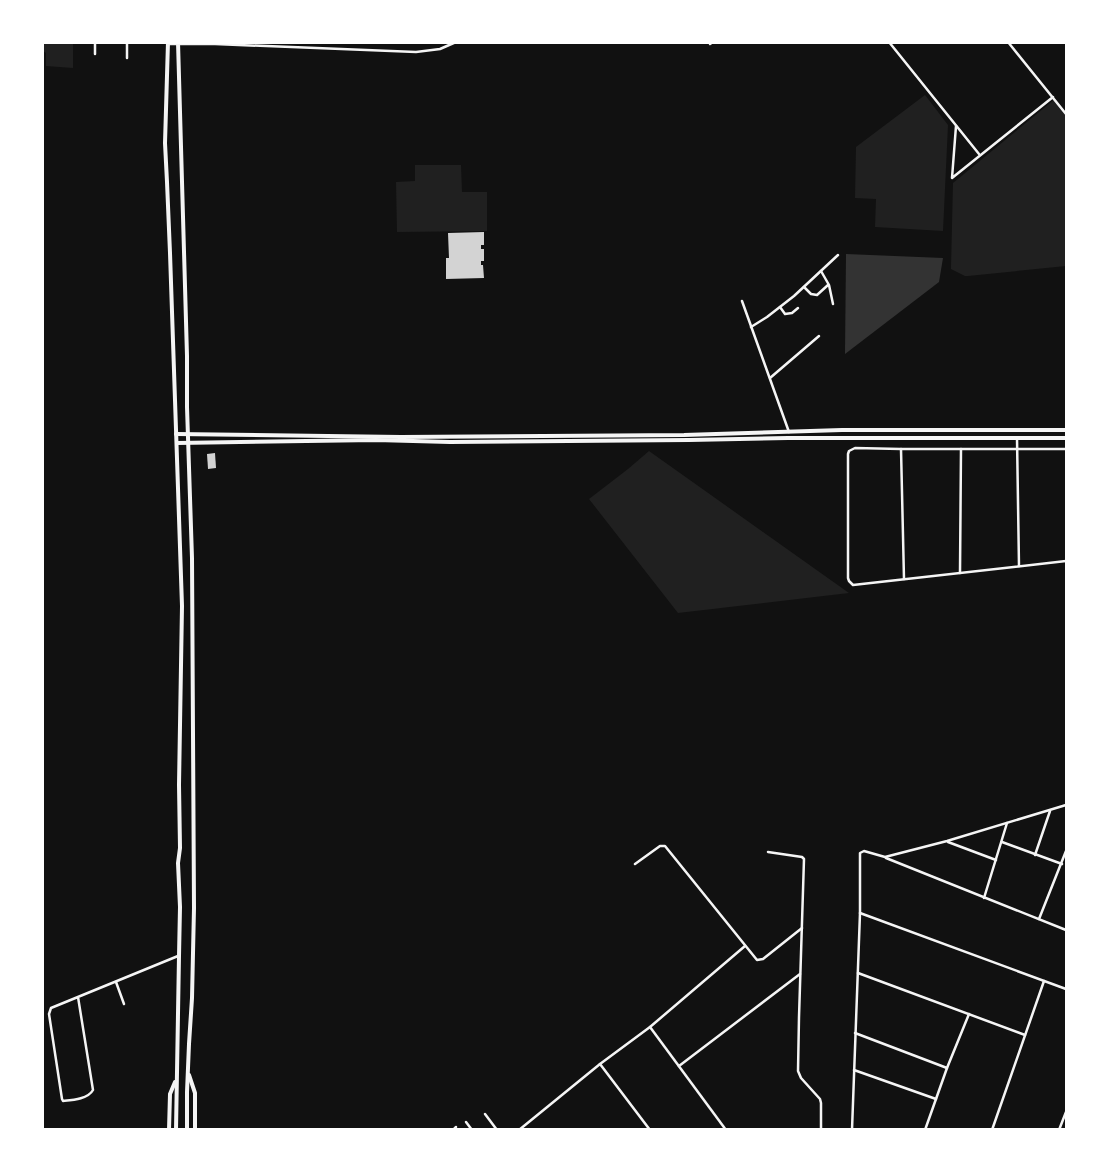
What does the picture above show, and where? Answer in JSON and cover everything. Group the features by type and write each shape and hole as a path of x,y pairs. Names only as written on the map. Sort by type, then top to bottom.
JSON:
{"main road":[{"path":"168,43 164,143 168,182 182,606 176,1130"},
{"path":"178,43 192,558 194,908 187,1130"},
{"path":"177,443 376,440 450,442 633,438 844,430 1066,430"},
{"path":"844,430 844,438"},
{"path":"176,434 633,438 1066,438"},
{"path":"188,1071 195,1094 195,1130"},
{"path":"169,1130 170,1094 176,1080"}],"street":[{"path":"95,42 95,54"},
{"path":"127,42 127,58"},
{"path":"168,43 288,44 416,52 440,49 456,42"},
{"path":"890,42 980,155"},
{"path":"1008,42 1066,114"},
{"path":"956,126 952,178 1053,97"},
{"path":"751,327 780,307 838,255"},
{"path":"821,271 829,285 833,304"},
{"path":"804,287 811,294 817,295 829,285"},
{"path":"742,301 789,432"},
{"path":"780,307 786,314 792,314 798,308"},
{"path":"770,378 819,336"},
{"path":"1017,438 1019,566"},
{"path":"1066,448 855,448 849,451 848,578 853,585 1066,561"},
{"path":"960,574 961,448"},
{"path":"901,449 904,579"},
{"path":"885,857 947,841 1066,805"},
{"path":"1035,855 1050,810"},
{"path":"984,898 1007,823"},
{"path":"947,841 996,860"},
{"path":"1001,842 1062,864"},
{"path":"635,864 660,846 665,846 754,957 759,960 763,959 802,928"},
{"path":"852,1130 860,913 860,853 864,851 885,857 1066,930"},
{"path":"1039,919 1066,851"},
{"path":"768,852 802,857 804,859 798,1071 801,1078 820,1099 821,1130"},
{"path":"860,913 1066,990"},
{"path":"519,1130 600,1064 650,1027 745,946"},
{"path":"78,997 93,1090 89,1096 63,1101 49,1014 51,1008 78,997 116,982 179,956"},
{"path":"858,973 1025,1035"},
{"path":"679,1066 800,974"},
{"path":"992,1130 1044,981"},
{"path":"116,982 124,1004"},
{"path":"925,1130 969,1014"},
{"path":"650,1027 726,1130"},
{"path":"855,1033 947,1068"},
{"path":"600,1064 650,1130"},
{"path":"854,1070 936,1099"},
{"path":"1059,1130 1066,1112"},
{"path":"485,1114 497,1130"},
{"path":"466,1122 472,1130"},
{"path":"453,1130 456,1126"}],"shaded area":[{"path":"42,43 73,43 73,68 46,66 46,53 43,51"},
{"path":"925,95 948,125 943,231 875,227 876,199 855,198 856,147"},
{"path":"1055,99 1066,114 1066,266 968,276 951,269 953,183"},
{"path":"415,165 461,165 462,192 487,192 487,231 397,232 396,182 415,181"},
{"path":"846,254 943,258 939,282 845,354"},
{"path":"649,451 849,593 678,613 589,499"}],"building":[{"path":"484,232 484,245 481,245 481,249 484,249 484,261 481,261 481,265 483,265 484,278 446,279 446,258 449,258 448,233"},
{"path":"215,453 216,468 208,469 207,454"}]}
